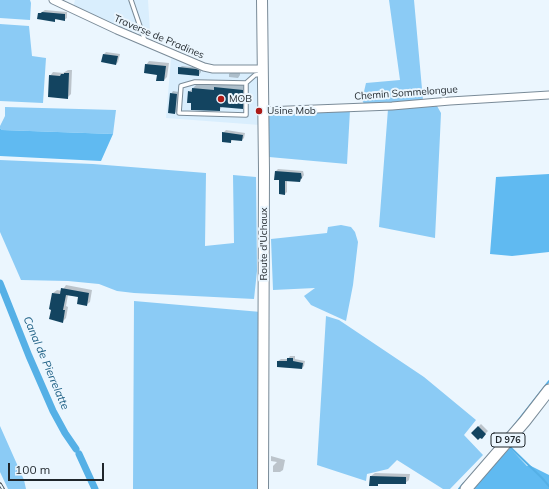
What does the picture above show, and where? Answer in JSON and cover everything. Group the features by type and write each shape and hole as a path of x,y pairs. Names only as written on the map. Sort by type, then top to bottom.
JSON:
{"main road":[{"name":"Route d'Uchaux","path":"262,0 264,111 262,489"},
{"name":"D 976","path":"466,489 549,390"}],"street":[{"name":"Traverse de Pradines","path":"53,0 110,27 204,67 213,69 263,71"},
{"name":"Chemin Sommelongue","path":"264,111 392,106 549,95"}],"lane":[{"path":"131,0 145,41"},
{"path":"246,83 246,115 180,113 181,86 195,82 246,83 255,75 263,71"}],"shaded area":[{"path":"0,0 30,0 30,20 0,18"},
{"path":"75,0 148,0 150,32 136,35 73,8"},
{"path":"389,0 414,0 423,100 364,104 362,100 366,83 400,80"},
{"path":"0,24 29,26 32,56 46,58 43,103 0,101"},
{"path":"171,58 208,70 260,72 260,125 166,118"},
{"path":"437,106 441,113 435,238 379,227 388,109"},
{"path":"5,107 116,110 113,134 2,130 0,126 5,116"},
{"path":"350,110 347,164 269,157 267,114"},
{"path":"0,128 2,130 113,134 101,161 0,156"},
{"path":"0,160 93,164 206,173 205,246 234,243 233,175 256,177 257,271 254,299 134,293 117,291 99,284 68,281 21,280 0,232"},
{"path":"549,174 549,252 512,256 490,254 496,177"},
{"path":"341,225 351,227 355,232 358,242 353,285 346,321 311,305 304,296 315,288 273,290 271,239 327,233 328,227"},
{"path":"134,301 261,312 259,489 133,489"},
{"path":"326,316 339,320 424,377 476,420 464,435 483,455 450,489 443,489 397,460 388,469 367,474 366,481 317,465"},
{"path":"0,426 24,480 26,489 8,489 0,472"},
{"path":"510,448 527,466 529,465 549,475 549,489 472,489"}],"building":[{"path":"38,13 65,14 65,21 55,19 55,22 37,19"},
{"path":"103,54 118,56 116,65 101,62"},
{"path":"145,64 166,66 164,81 156,81 157,75 144,73"},
{"path":"178,67 199,70 199,76 178,74"},
{"path":"64,73 69,73 68,99 48,97 49,75 60,76"},
{"name":"MOB","path":"214,87 243,90 243,109 220,107 220,111 191,110 191,103 187,103 188,91 192,92 192,88 214,90"},
{"path":"170,93 177,94 175,114 168,113"},
{"path":"222,132 243,135 242,141 231,140 231,143 222,142"},
{"path":"275,171 301,173 302,179 301,178 300,182 285,181 285,195 279,194 279,180 274,180"},
{"path":"61,288 89,293 87,306 77,304 78,297 66,295 63,310 65,310 63,323 49,319 52,293 60,294"},
{"path":"287,358 293,358 293,361 303,363 302,369 277,367 277,361 287,361"},
{"path":"478,426 486,434 482,439 480,438 478,440 471,433"},
{"path":"370,476 406,477 406,484 378,484 378,486 369,486"}],"waterway":[{"name":"Canal de Pierrelatte","path":"0,283 53,411 76,449"},
{"path":"509,432 549,381"},
{"path":"509,446 549,486"},
{"name":"Canal de Pierrelatte","path":"79,454 95,489"},
{"path":"459,489 464,483"}],"railway":[{"path":"0,484 3,489"}],"place":[{"name":"MOB","path":"221,99"},
{"name":"Usine Mob","path":"259,111"}]}
